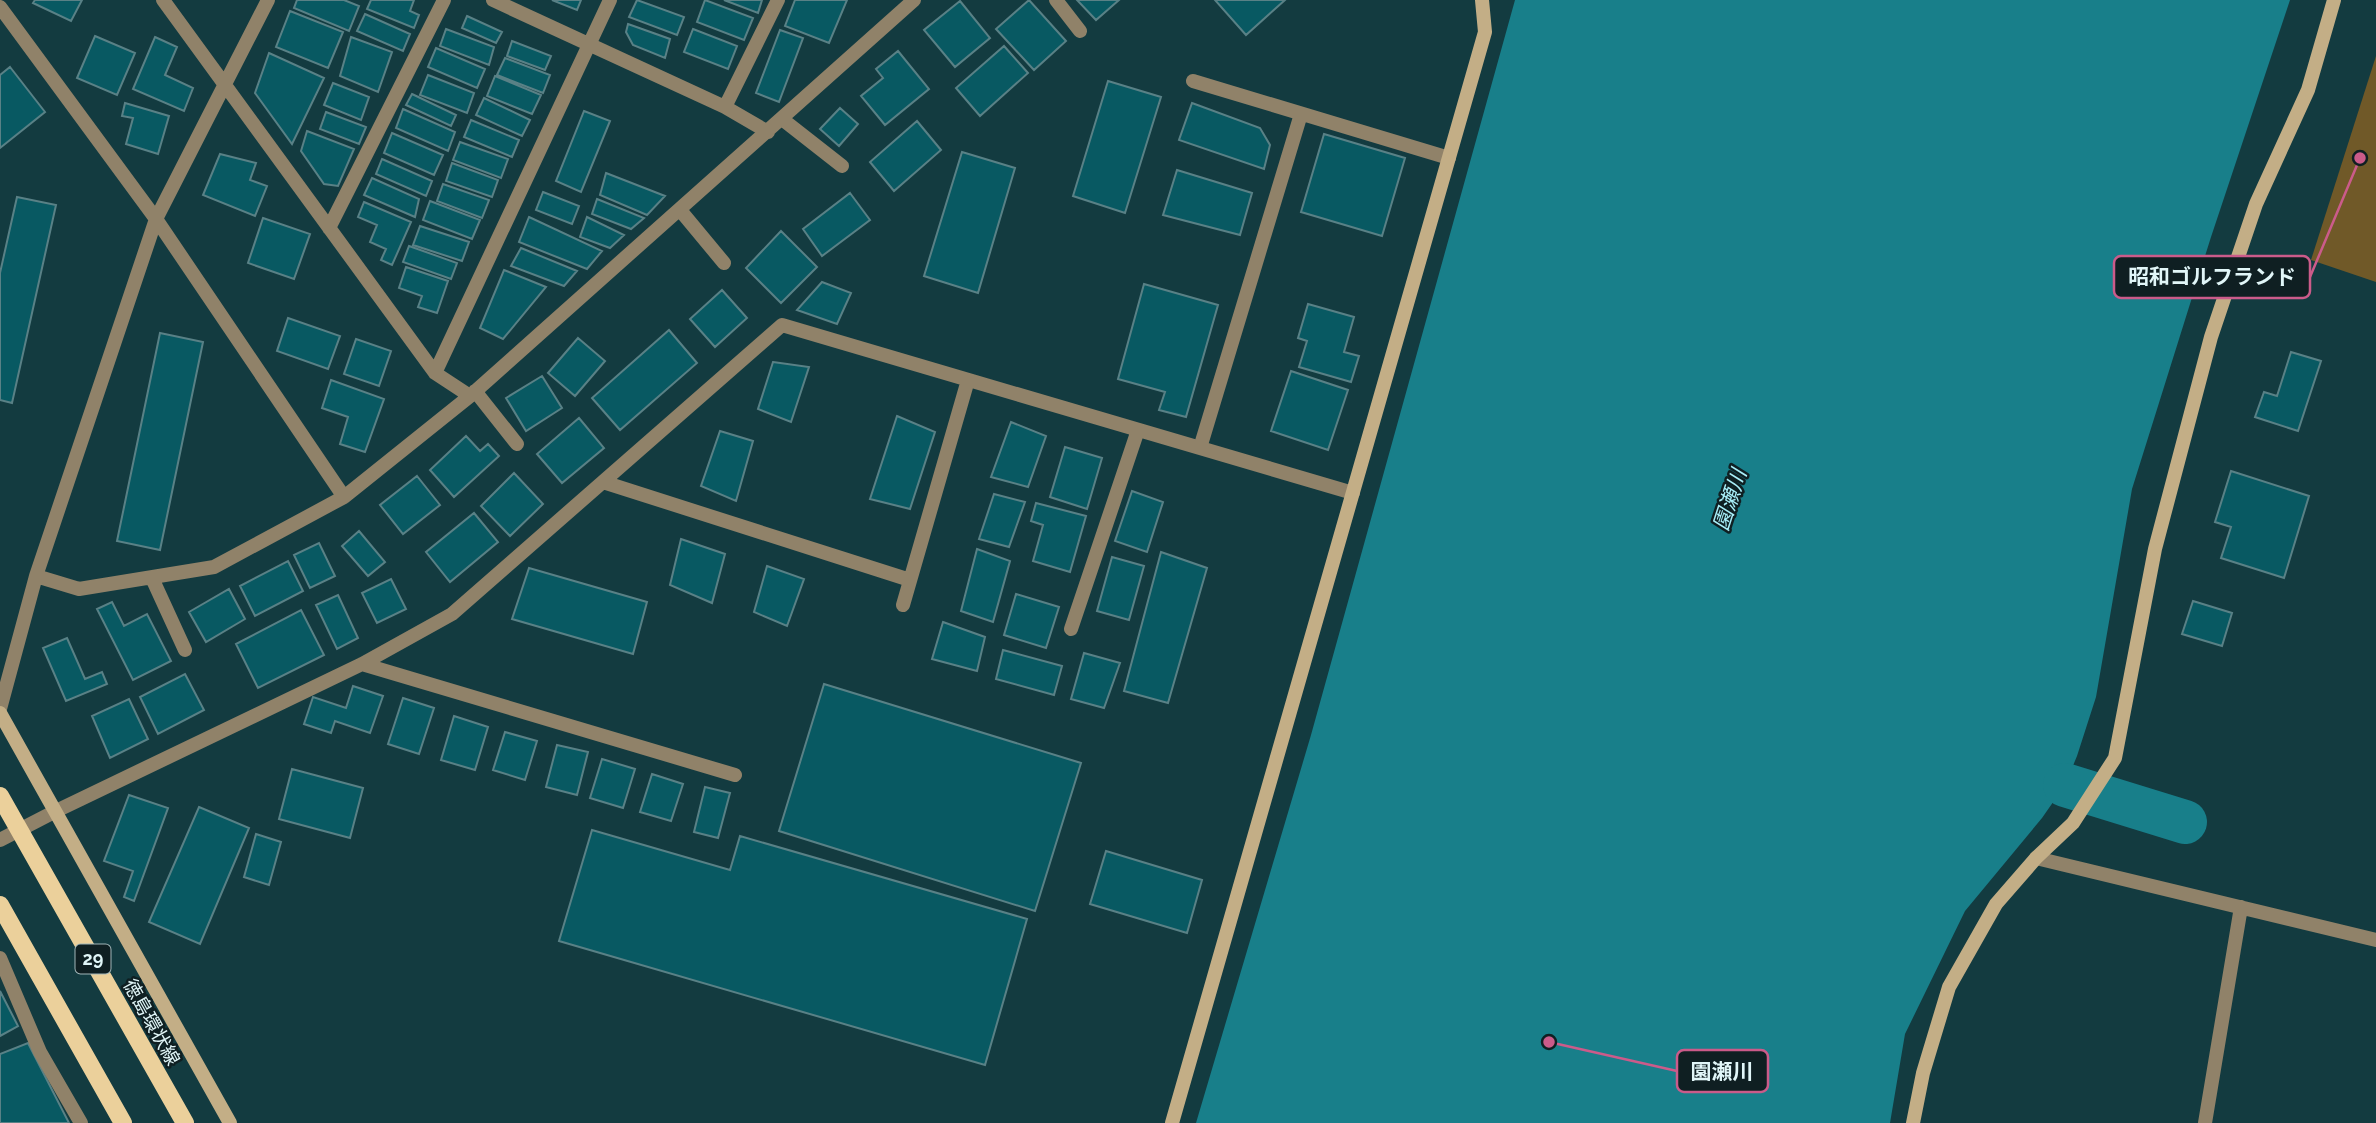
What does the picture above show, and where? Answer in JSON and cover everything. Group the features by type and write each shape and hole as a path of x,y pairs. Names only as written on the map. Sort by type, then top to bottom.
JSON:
{"main road":[{"name":"徳島環状線","path":"0,796 185,1123"},
{"path":"0,905 123,1123"}],"street":[{"path":"163,0 435,373 472,393 517,444"},
{"path":"230,1123 0,711 36,576 156,219 268,0"},
{"path":"329,228 444,0"},
{"path":"493,0 725,107 768,132"},
{"path":"435,373 610,0"},
{"path":"725,107 778,0"},
{"path":"36,576 79,589 214,567 344,497 472,393 914,0"},
{"path":"1056,0 1080,31"},
{"path":"1172,1123 1485,32 1482,0"},
{"path":"1913,1123 1923,1073 1949,987 1996,904 2036,858 2073,823 2115,758 2155,549 2211,337 2256,204 2308,90 2334,0"},
{"path":"0,7 156,219 344,497"},
{"path":"1193,81 1449,158"},
{"path":"1200,448 1301,114"},
{"path":"782,119 842,166"},
{"path":"680,210 724,263"},
{"path":"0,841 54,811 362,664 452,614 782,325 1353,493"},
{"path":"903,605 968,380"},
{"path":"1071,629 1138,430"},
{"path":"603,482 910,580"},
{"path":"152,578 185,650"},
{"path":"362,664 735,775"},
{"path":"2036,858 2376,940"},
{"path":"2205,1123 2241,908"},
{"path":"0,958 40,1052 81,1123"}],"shaded area":[{"path":"2376,56 2376,282 2311,260"}],"water":[{"path":"1515,0 2290,0 2211,237 2132,489 2096,697 2077,756 2065,785 2042,818 1965,911 1905,1034 1890,1123 1196,1123 1311,735"}],"building":[{"path":"35,0 82,0 71,21 33,3"},
{"path":"297,0 344,0 359,6 349,31 294,8"},
{"path":"371,0 414,0 410,11 419,15 414,28 367,9"},
{"path":"552,0 581,0 577,10"},
{"path":"637,0 684,17 677,35 629,17"},
{"path":"705,0 753,18 744,40 697,22"},
{"path":"724,0 762,0 758,13"},
{"path":"795,0 847,0 829,43 785,26"},
{"path":"1029,0 1066,41 1034,70 996,29"},
{"path":"1077,0 1119,0 1096,20"},
{"path":"1215,0 1285,0 1246,35"},
{"path":"960,1 990,38 955,67 924,30"},
{"path":"290,11 343,32 328,68 276,47"},
{"path":"365,14 410,34 403,51 357,31"},
{"path":"467,16 502,32 496,43 462,28"},
{"path":"628,24 670,39 665,58 633,45 626,32"},
{"path":"446,29 494,47 489,65 440,46"},
{"path":"693,29 737,46 728,69 684,52"},
{"path":"780,30 803,38 779,102 756,93"},
{"path":"95,36 135,53 117,95 77,78"},
{"path":"155,37 177,47 165,75 193,88 184,111 133,89"},
{"path":"351,37 392,52 378,92 340,76"},
{"path":"512,41 551,56 545,70 507,56"},
{"path":"1004,46 1028,73 980,116 956,88"},
{"path":"436,48 485,69 477,88 428,67"},
{"path":"898,51 929,89 885,125 861,96 883,78 876,69"},
{"path":"269,53 324,78 292,144 255,93"},
{"path":"505,58 550,75 543,93 497,75"},
{"path":"10,67 45,112 0,148 0,75"},
{"path":"428,75 474,93 467,113 420,95"},
{"path":"495,76 541,95 532,114 487,96"},
{"path":"1108,81 1161,97 1125,213 1073,196"},
{"path":"333,83 369,97 361,120 324,105"},
{"path":"412,94 456,115 451,126 406,105"},
{"path":"484,98 530,120 522,136 476,115"},
{"path":"125,103 169,116 158,154 126,144 133,118 122,116"},
{"path":"1192,103 1260,128 1270,145 1264,169 1179,140"},
{"path":"840,108 858,124 839,146 820,129"},
{"path":"403,109 455,132 448,151 396,128"},
{"path":"584,111 610,121 581,192 556,181"},
{"path":"326,112 366,127 359,144 320,129"},
{"path":"471,120 519,140 512,157 464,137"},
{"path":"917,121 941,150 894,191 870,162"},
{"path":"307,131 354,149 338,186 324,184 301,151"},
{"path":"392,133 443,155 434,175 384,153"},
{"path":"1324,134 1405,158 1382,236 1301,212"},
{"path":"460,142 508,159 501,178 453,160"},
{"path":"962,152 1015,168 978,293 924,276"},
{"path":"220,154 256,163 250,180 267,186 255,216 203,195"},
{"path":"382,159 432,181 426,196 376,174"},
{"path":"452,163 498,180 492,197 446,181"},
{"path":"1177,170 1252,193 1240,235 1163,215"},
{"path":"606,173 665,196 647,215 600,195"},
{"path":"372,178 419,199 415,217 364,195"},
{"path":"443,184 489,200 482,218 437,201"},
{"path":"543,192 579,206 572,224 536,210"},
{"path":"850,193 870,220 822,256 803,229"},
{"path":"17,197 56,205 12,403 0,400 0,273"},
{"path":"597,199 644,218 631,229 592,214"},
{"path":"430,201 480,220 472,239 423,220"},
{"path":"364,202 411,222 392,265 381,260 386,249 370,242 377,225 358,217"},
{"path":"529,217 602,251 587,269 519,242"},
{"path":"587,217 624,235 610,248 580,237"},
{"path":"263,218 310,234 294,279 248,263"},
{"path":"420,226 469,242 462,261 413,245"},
{"path":"781,231 817,267 781,303 746,268"},
{"path":"409,246 457,263 451,279 403,262"},
{"path":"521,248 577,271 564,286 511,266"},
{"path":"406,267 448,281 437,313 418,307 422,296 399,288"},
{"path":"504,270 546,287 503,339 480,328"},
{"path":"822,282 851,293 837,324 797,310"},
{"path":"1144,284 1218,305 1186,417 1159,410 1165,392 1118,379"},
{"path":"722,290 747,318 715,347 690,319"},
{"path":"1308,304 1354,317 1344,352 1359,356 1351,382 1299,367 1307,341 1298,338"},
{"path":"288,318 340,336 328,369 277,351"},
{"path":"669,330 697,363 620,430 592,398"},
{"path":"160,333 203,342 160,550 117,541"},
{"path":"578,338 605,361 575,396 548,373"},
{"path":"356,339 391,351 379,386 344,374"},
{"path":"2291,352 2321,361 2298,431 2255,417 2264,392 2277,396"},
{"path":"773,362 809,367 791,422 758,409"},
{"path":"1291,371 1348,390 1328,450 1271,431"},
{"path":"542,376 562,408 526,431 506,398"},
{"path":"331,380 384,399 365,452 340,444 348,417 322,408"},
{"path":"897,416 935,432 910,509 870,499"},
{"path":"579,418 604,448 562,483 537,454"},
{"path":"1011,422 1046,436 1028,487 991,477"},
{"path":"720,431 753,441 736,501 701,486"},
{"path":"466,436 480,451 488,444 499,456 454,497 430,470"},
{"path":"1065,447 1102,458 1087,509 1050,497"},
{"path":"2231,471 2309,496 2284,578 2221,558 2231,527 2215,522"},
{"path":"514,473 543,504 510,536 481,506"},
{"path":"417,476 440,505 403,534 380,505"},
{"path":"1132,491 1163,502 1147,552 1115,541"},
{"path":"994,494 1025,502 1009,547 979,539"},
{"path":"1036,503 1086,516 1070,572 1033,561 1043,525 1031,521"},
{"path":"474,513 498,542 450,582 426,552"},
{"path":"359,531 385,562 368,576 342,546"},
{"path":"681,539 725,554 712,603 670,585"},
{"path":"319,543 335,576 310,588 294,555"},
{"path":"977,549 1010,561 993,622 961,611"},
{"path":"1161,552 1207,568 1168,703 1124,691"},
{"path":"1112,557 1144,566 1129,620 1097,611"},
{"path":"288,561 303,591 255,616 240,586"},
{"path":"767,566 804,579 787,626 754,612"},
{"path":"529,568 647,602 633,654 512,619"},
{"path":"391,579 406,609 377,623 362,593"},
{"path":"229,589 245,619 206,642 189,612"},
{"path":"1016,594 1059,607 1046,648 1004,635"},
{"path":"338,595 358,638 337,649 316,605"},
{"path":"2193,601 2232,613 2222,646 2182,634"},
{"path":"112,602 124,626 147,614 171,661 133,680 97,609"},
{"path":"301,610 324,655 258,688 236,644"},
{"path":"943,622 985,637 977,671 932,659"},
{"path":"67,638 85,679 102,672 107,684 66,701 43,648"},
{"path":"1003,650 1062,666 1054,695 996,679"},
{"path":"1084,653 1120,663 1104,708 1071,699"},
{"path":"185,674 204,710 158,734 140,697"},
{"path":"824,684 1081,763 1035,911 779,831"},
{"path":"353,686 383,696 370,733 335,721 331,733 304,724 313,697 346,708"},
{"path":"403,698 434,708 419,754 388,744"},
{"path":"129,699 148,739 110,758 92,716"},
{"path":"454,716 488,727 475,770 441,760"},
{"path":"505,732 537,741 525,780 493,770"},
{"path":"557,745 588,752 577,795 546,787"},
{"path":"602,759 635,769 623,808 590,798"},
{"path":"292,769 363,788 350,838 279,819"},
{"path":"652,774 683,784 671,821 640,812"},
{"path":"705,787 730,793 718,838 694,832"},
{"path":"129,795 168,808 134,901 124,897 133,871 104,861"},
{"path":"199,807 249,828 200,944 149,922"},
{"path":"592,830 730,870 740,836 1027,919 985,1065 559,941"},
{"path":"256,834 281,842 269,885 244,877"},
{"path":"1106,851 1202,880 1187,933 1090,904"},
{"path":"0,991 18,1026 0,1036"},
{"path":"28,1043 69,1123 0,1123 0,1054"}],"waterway":[{"path":"2065,785 2185,822"}],"place":[{"name":"昭和ゴルフランド","path":"2360,158"},
{"name":"園瀬川","path":"1549,1042"}]}
